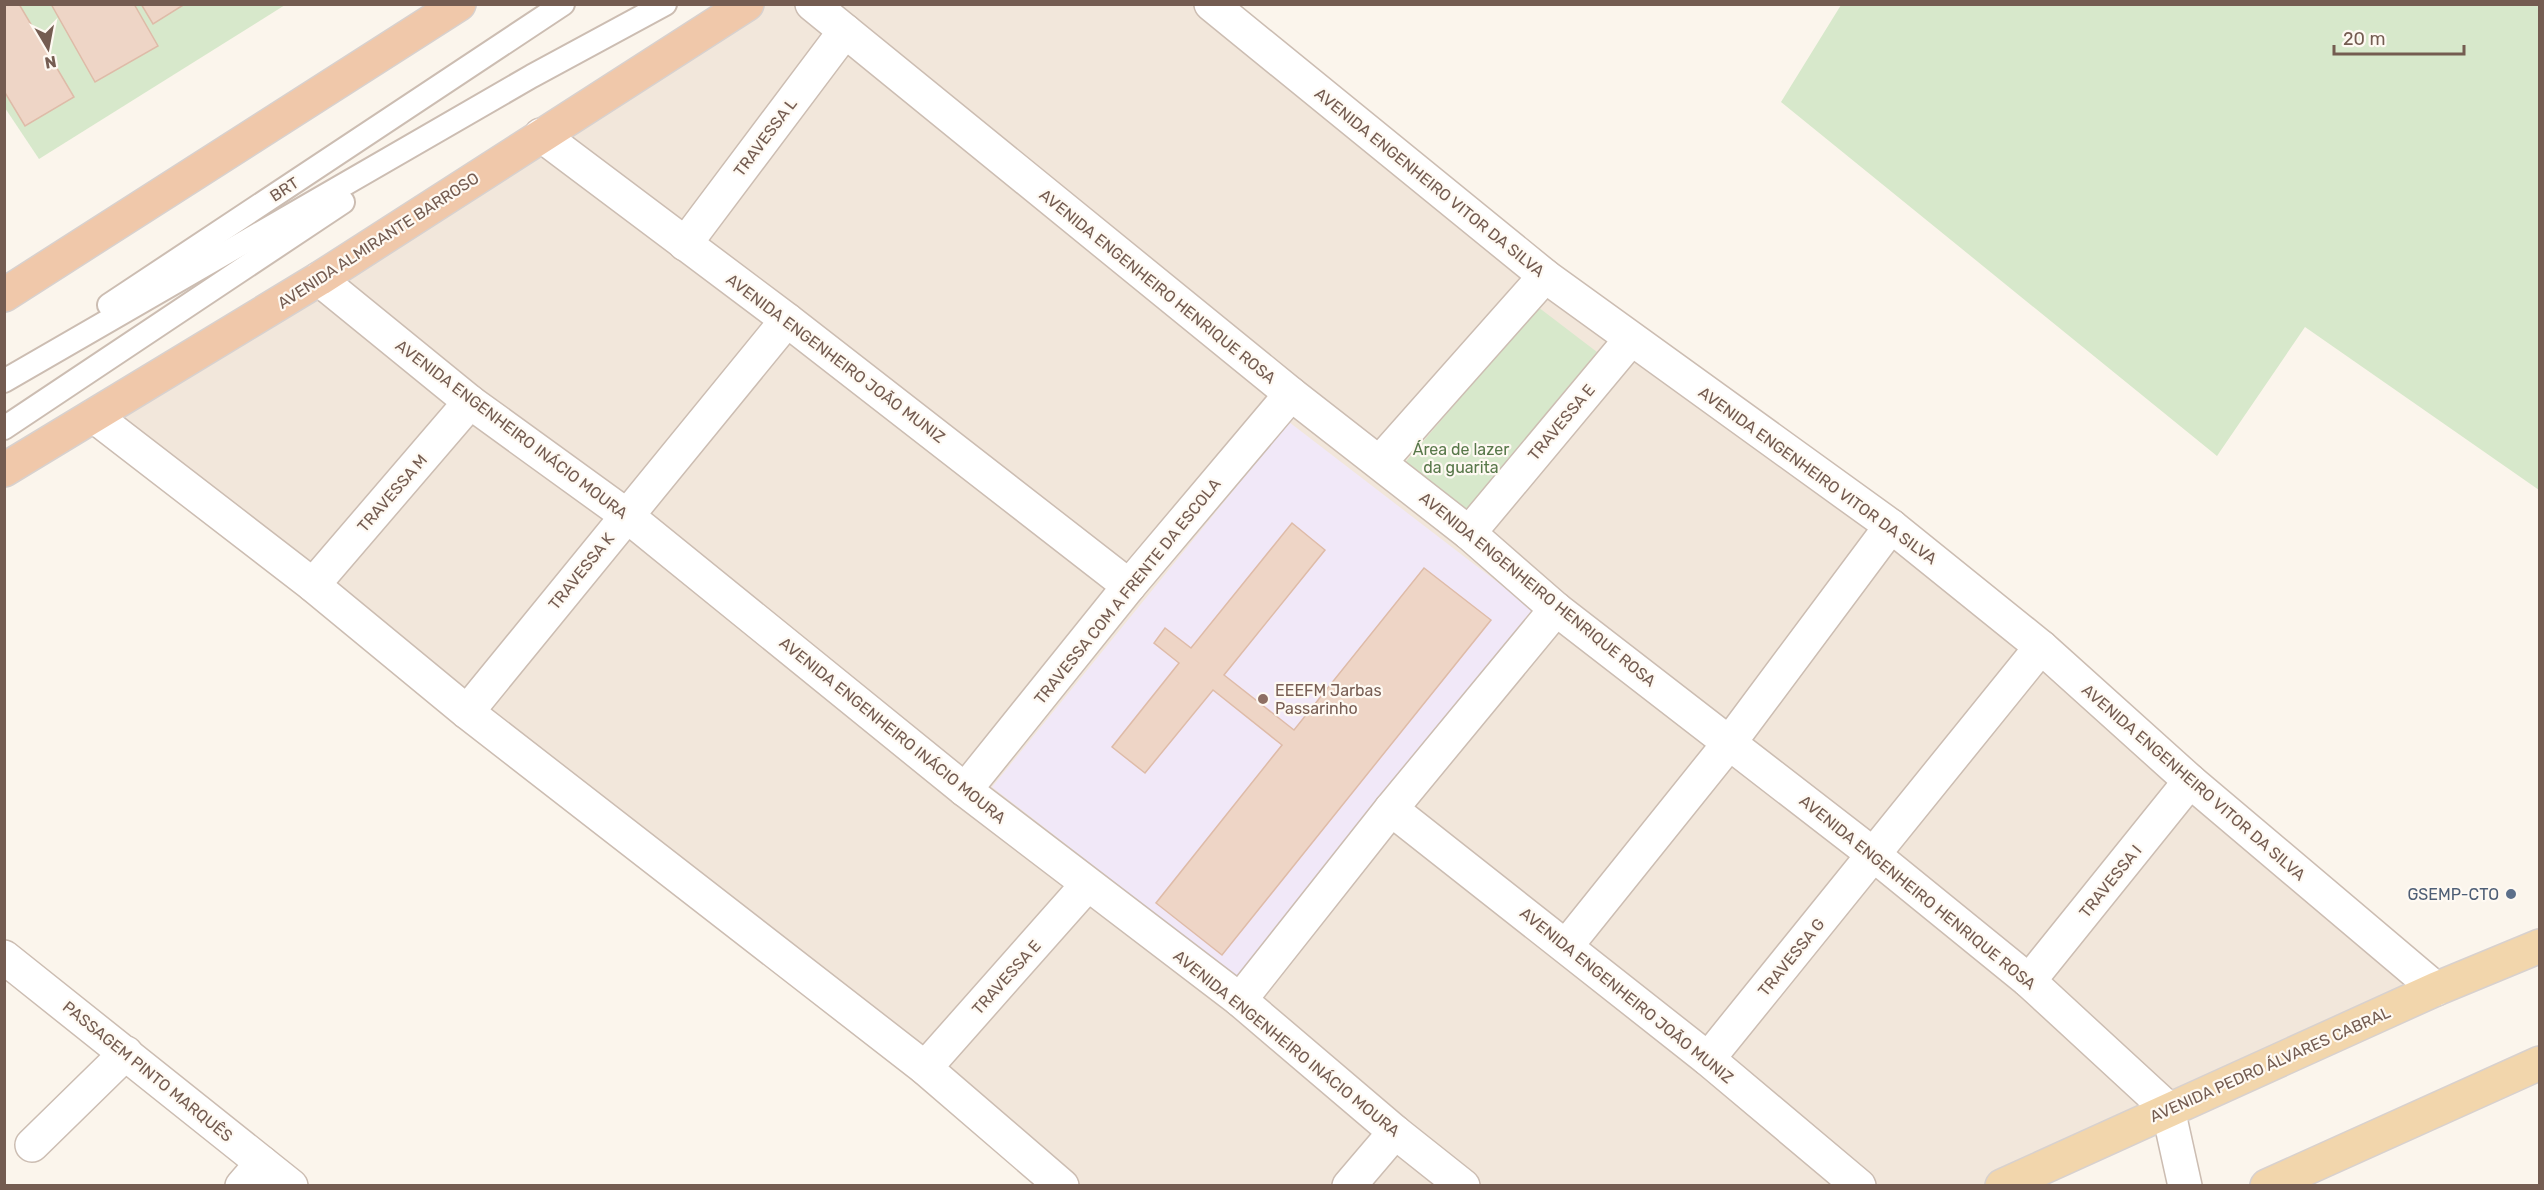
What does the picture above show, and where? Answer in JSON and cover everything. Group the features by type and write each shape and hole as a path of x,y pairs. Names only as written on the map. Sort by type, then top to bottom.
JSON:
{"highway":[{"path":"4,295 459,4"},
{"name":"AVENIDA ALMIRANTE BARROSO","path":"4,470 319,279 747,4"}],"main road":[{"name":"AVENIDA PEDRO ÁLVARES CABRAL","path":"2002,1185 2436,989 2540,946"},
{"path":"2267,1185 2540,1063"}],"street":[{"name":"AVENIDA ENGENHEIRO HENRIQUE ROSA","path":"812,4 1291,394 1469,533 1556,609 1874,855 2030,981 2168,1109"},
{"name":"AVENIDA ENGENHEIRO VITOR DA SILVA","path":"1211,4 1545,276 1891,526 2041,647 2190,782 2436,989"},
{"name":"TRAVESSA L","path":"685,244 845,31"},
{"name":"AVENIDA ENGENHEIRO JOÃO MUNIZ","path":"541,135 787,320 1129,586"},
{"path":"1380,462 1545,276"},
{"name":"AVENIDA ENGENHEIRO INÁCIO MOURA","path":"319,279 470,402 626,515 965,790 1240,1000 1395,1132 1463,1185"},
{"name":"TRAVESSA K","path":"467,712 787,320"},
{"name":"TRAVESSA E","path":"1469,533 1631,339"},
{"name":"TRAVESSA COM A FRENTE DA ESCOLA","path":"965,790 1129,586 1291,394"},
{"name":"TRAVESSA M","path":"313,585 470,402"},
{"path":"94,416 313,585 467,712 925,1068 1062,1185"},
{"path":"1567,945 1730,742 1891,526"},
{"path":"1240,1000 1390,809 1556,609"},
{"name":"TRAVESSA G","path":"1708,1059 2041,647"},
{"name":"TRAVESSA I","path":"2030,981 2190,782"},
{"name":"AVENIDA ENGENHEIRO JOÃO MUNIZ","path":"1390,809 1567,945 1859,1185"},
{"name":"TRAVESSA E","path":"925,1068 1088,885"},
{"name":"PASSAGEM PINTO MARQUÊS","path":"4,957 126,1053 252,1174 291,1185"},
{"path":"32,1145 126,1053"},
{"path":"2168,1109 2185,1185"},
{"path":"1349,1185 1395,1132"}],"lane":[{"name":"BRT","path":"4,374 563,4"},
{"name":"BRT","path":"4,381 532,76 665,4"},
{"name":"BRT","path":"4,428 532,76"}],"shaded area":[{"path":"747,5 1211,5 1891,526 2436,989 2002,1185 1062,1185 94,416"},
{"name":"EEEFM Jarbas Passarinho","path":"1289,422 1535,611 1237,977 992,787"}],"green space":[{"path":"4,5 285,5 39,159 5,108"},
{"path":"1841,5 2539,5 2539,490 2305,327 2217,456 1781,102"},
{"name":"Área de lazer da guarita","path":"1538,307 1597,352 1467,511 1403,465"}],"building":[{"path":"4,4 19,4 74,97 25,126 4,91"},
{"path":"51,4 134,4 158,46 95,82"},
{"path":"141,4 185,4 153,24"},
{"path":"1292,523 1325,550 1224,675 1294,730 1424,568 1491,620 1222,955 1156,903 1282,745 1213,690 1145,773 1112,747 1179,663 1154,643 1165,628 1191,648"}],"place":[{"name":"EEEFM Jarbas Passarinho","path":"1263,699"},
{"name":"GSEMP-CTO","path":"2511,894"}]}
